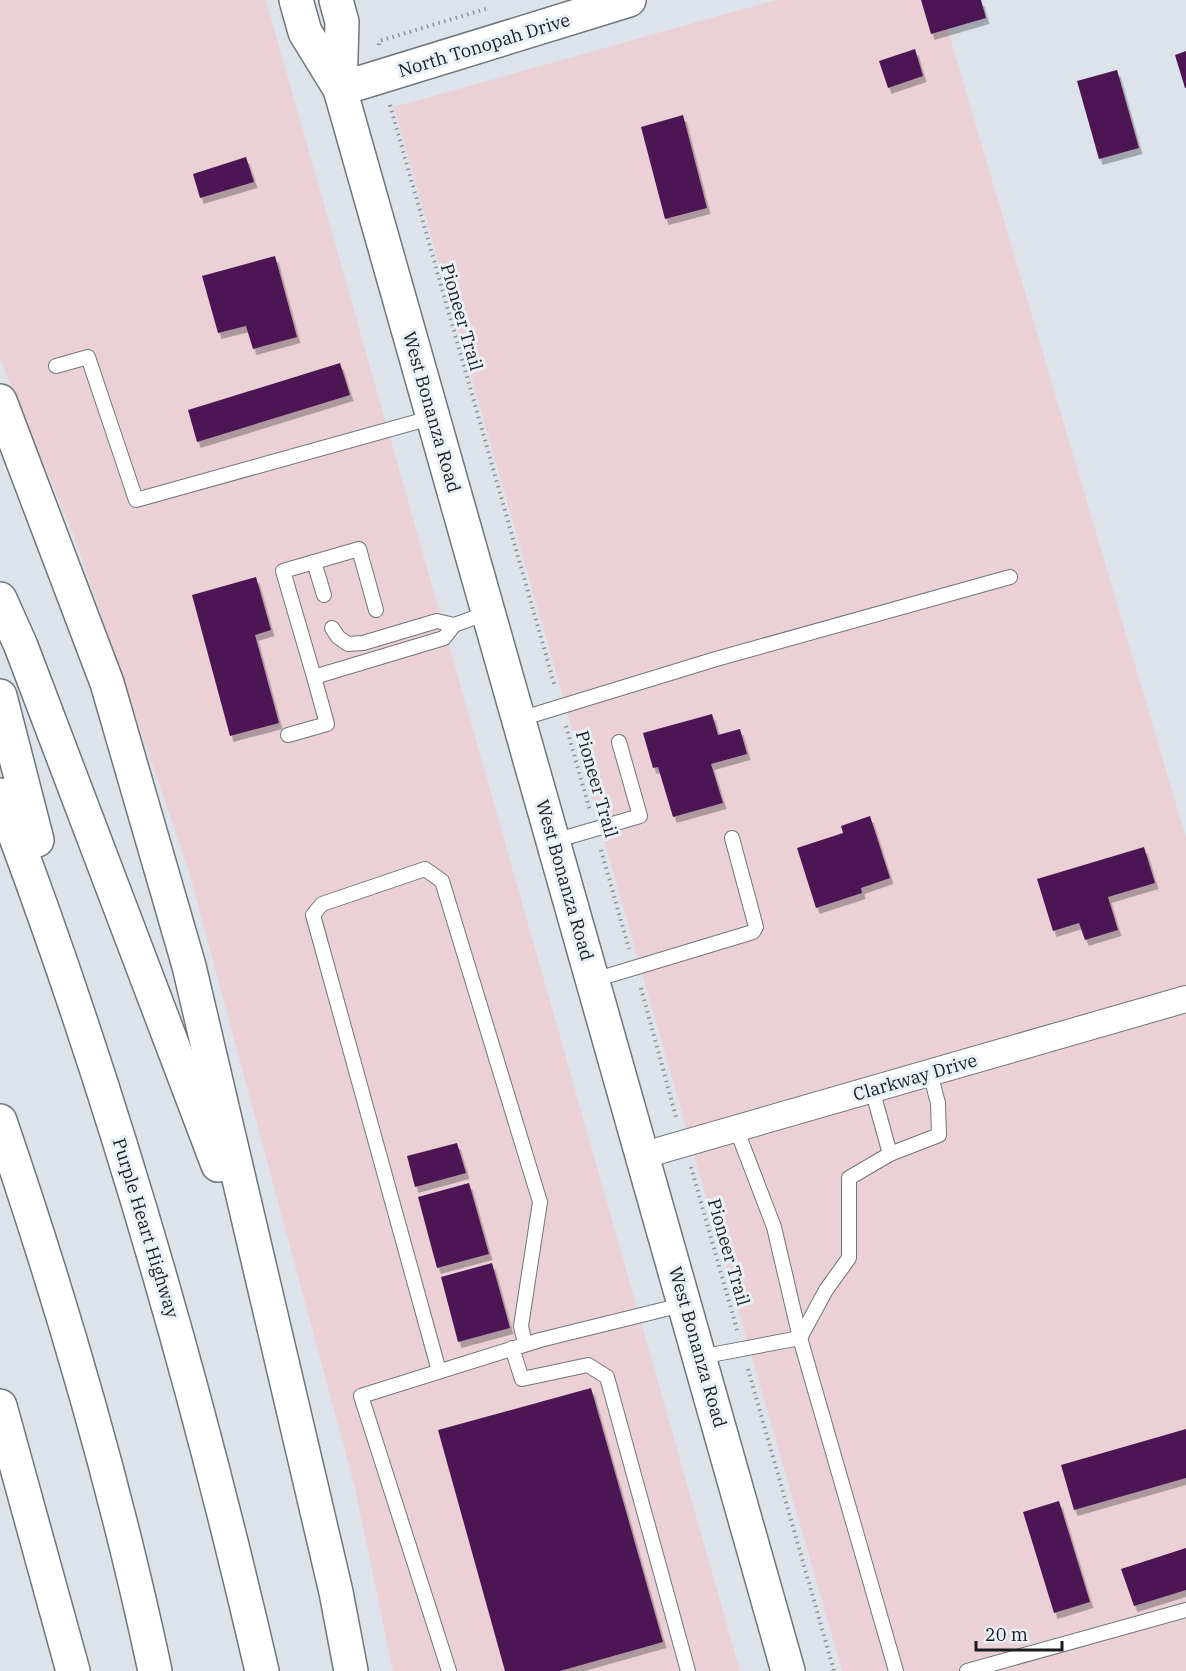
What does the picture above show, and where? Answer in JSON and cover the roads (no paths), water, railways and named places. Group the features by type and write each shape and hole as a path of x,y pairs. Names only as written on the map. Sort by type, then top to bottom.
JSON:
{"main road":[{"name":"West Bonanza Road","path":"296,0 305,32 340,89 644,1155 788,1671"},
{"name":"West Bonanza Road","path":"336,0 342,22 340,89"},
{"name":"North Tonopah Drive","path":"340,89 629,0"},
{"path":"0,401 107,683 189,966 336,1592 351,1671"},
{"path":"0,599 21,645 266,1290"},
{"path":"0,696 86,1037"},
{"name":"Purple Heart Highway","path":"0,795 86,1037 131,1173 175,1325 262,1671"},
{"path":"0,1121 73,1356 123,1537 155,1671"},
{"path":"0,1406 73,1671"}],"street":[{"name":"Clarkway Drive","path":"644,1155 1186,999"}],"lane":[{"path":"56,366 88,357 136,500 434,417"},
{"path":"288,735 327,724 283,571 359,549 376,610"},
{"path":"314,562 324,595"},
{"path":"520,719 716,659 1010,577"},
{"path":"332,628 338,637 348,644 363,643 436,621 454,625 490,612"},
{"path":"314,677 444,638 454,625"},
{"path":"554,841 640,816 619,742"},
{"path":"594,980 753,932 756,927 732,838"},
{"path":"439,1371 313,915 322,904 425,869 442,881 540,1202 521,1326 519,1346 522,1379 588,1365 607,1377 688,1671"},
{"path":"800,1338 826,1290 849,1258 849,1178 890,1155 939,1135 938,1103 930,1073"},
{"path":"872,1089 890,1155"},
{"path":"736,1128 774,1227 800,1338 896,1671"},
{"path":"449,1671 361,1396 519,1346 686,1304"},
{"path":"700,1357 800,1338"},
{"path":"967,1671 1186,1610"}]}
